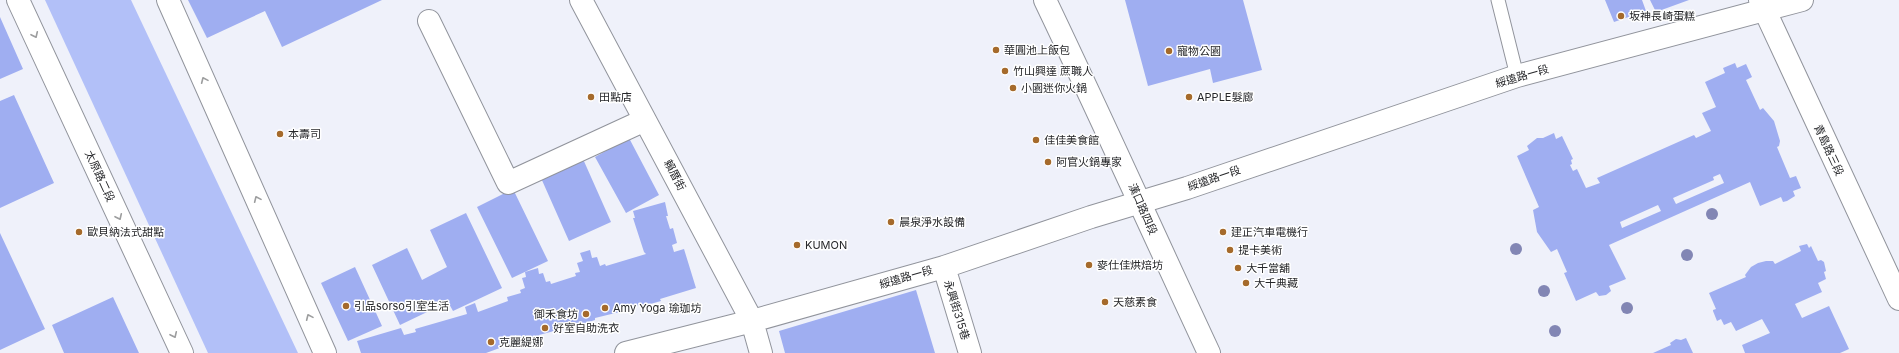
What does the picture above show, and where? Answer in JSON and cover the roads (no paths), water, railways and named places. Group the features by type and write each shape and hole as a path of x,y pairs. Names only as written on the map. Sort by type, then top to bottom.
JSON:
{"street":[{"name":"太原路二段","path":"18,0 182,353"},
{"path":"168,0 325,353"},
{"name":"賴厝街","path":"581,0 752,321 761,353"},
{"name":"漢口路四段","path":"1045,0 1209,353"},
{"name":"綏遠路一段","path":"626,353 752,321 944,267 1517,76 1763,5 1802,0"},
{"name":"青島路三段","path":"1763,5 1899,299"},
{"path":"429,21 508,183 645,120"},
{"name":"永興街315巷","path":"944,267 970,353"}],"lane":[{"path":"1498,0 1517,76"}],"place":[{"name":"坂神長崎蛋糕","path":"1621,16"},
{"name":"華圓池上飯包","path":"996,50"},
{"name":"寵物公園","path":"1169,51"},
{"name":"竹山興達 蔗職人","path":"1005,71"},
{"name":"小園迷你火鍋","path":"1013,88"},
{"name":"田點店","path":"591,97"},
{"name":"APPLE髮廊","path":"1189,97"},
{"name":"本壽司","path":"280,134"},
{"name":"佳佳美食館","path":"1036,140"},
{"name":"阿官火鍋專家","path":"1048,162"},
{"name":"晨泉淨水設備","path":"891,222"},
{"name":"歐貝納法式甜點","path":"79,232"},
{"name":"建正汽車電機行","path":"1223,232"},
{"name":"KUMON","path":"797,245"},
{"name":"提卡美術","path":"1230,250"},
{"name":"麥仕佳烘焙坊","path":"1089,265"},
{"name":"大千當舖","path":"1238,268"},
{"name":"大千典藏","path":"1246,283"},
{"name":"天慈素食","path":"1105,302"},
{"name":"引品sorso引室生活","path":"346,306"},
{"name":"Amy Yoga 瑜珈坊","path":"605,308"},
{"name":"御禾食坊","path":"586,314"},
{"name":"好室自助洗衣","path":"545,328"},
{"name":"克麗緹娜","path":"491,342"}]}
